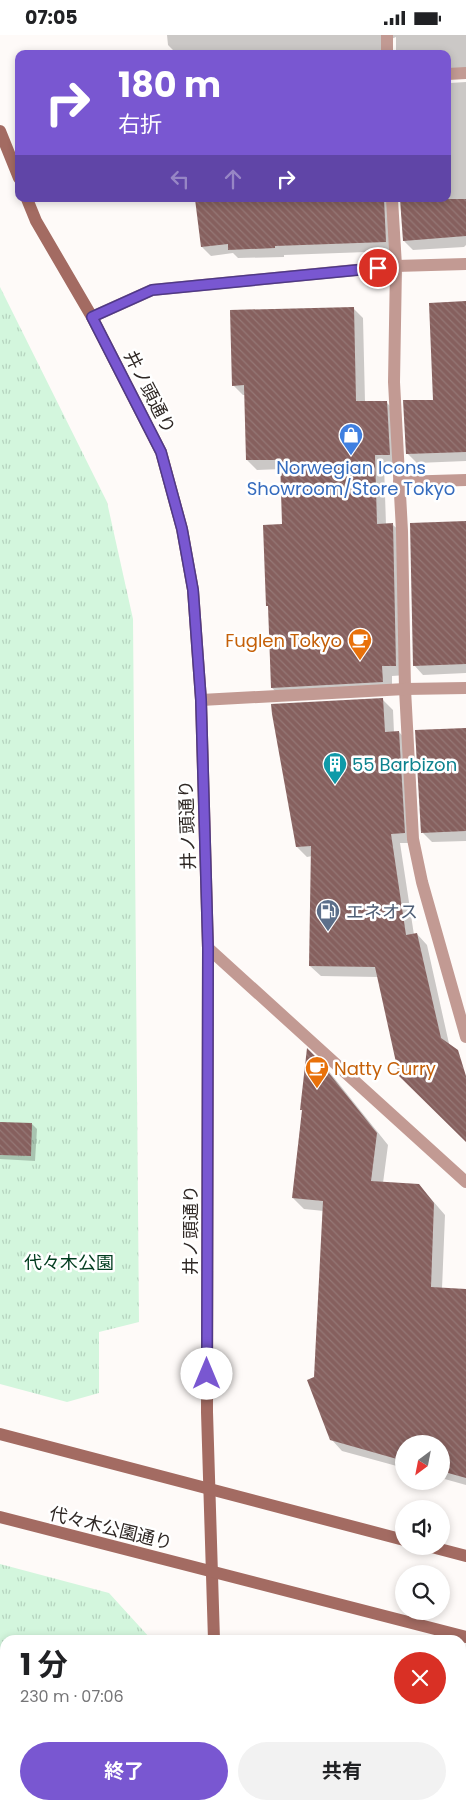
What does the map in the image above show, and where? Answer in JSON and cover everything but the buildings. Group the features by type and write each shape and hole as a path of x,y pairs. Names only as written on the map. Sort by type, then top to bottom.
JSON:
{"street":[{"path":"387,35 387,50"},
{"path":"451,74 466,73"},
{"path":"0,131 15,168"},
{"name":"井ノ頭通り","path":"28,202 36,221 92,317 161,452 182,529 193,590 201,700 208,948 207,1412 214,1635"},
{"path":"392,202 396,266 394,382 405,689 413,839 424,889 466,1037"},
{"path":"92,317 152,290 396,266 466,264"},
{"path":"399,482 466,480"},
{"path":"201,700 405,689 466,688"},
{"path":"208,948 466,1182"},
{"path":"0,1434 395,1538"},
{"name":"代々木公園通り","path":"0,1517 213,1572"},
{"path":"450,1552 466,1556"},
{"path":"213,1572 458,1635"}],"green space":[{"name":"代々木公園","path":"0,287 107,502 133,619 139,1322 99,1332 99,1393 67,1402 0,1384"},
{"path":"0,1564 109,1593 147,1635 0,1635"}],"place":[{"name":"Norwegian Icons Showroom/Store Tokyo","path":"351,456"},
{"name":"Fuglen Tokyo","path":"360,661"},
{"name":"55 Barbizon","path":"335,785"},
{"name":"エネオス","path":"328,932"},
{"name":"Natty Curry","path":"317,1089"}],"route":[{"path":"207,1374 208,948 201,700 193,590 182,529 161,452 92,317 152,290 378,268"}]}
